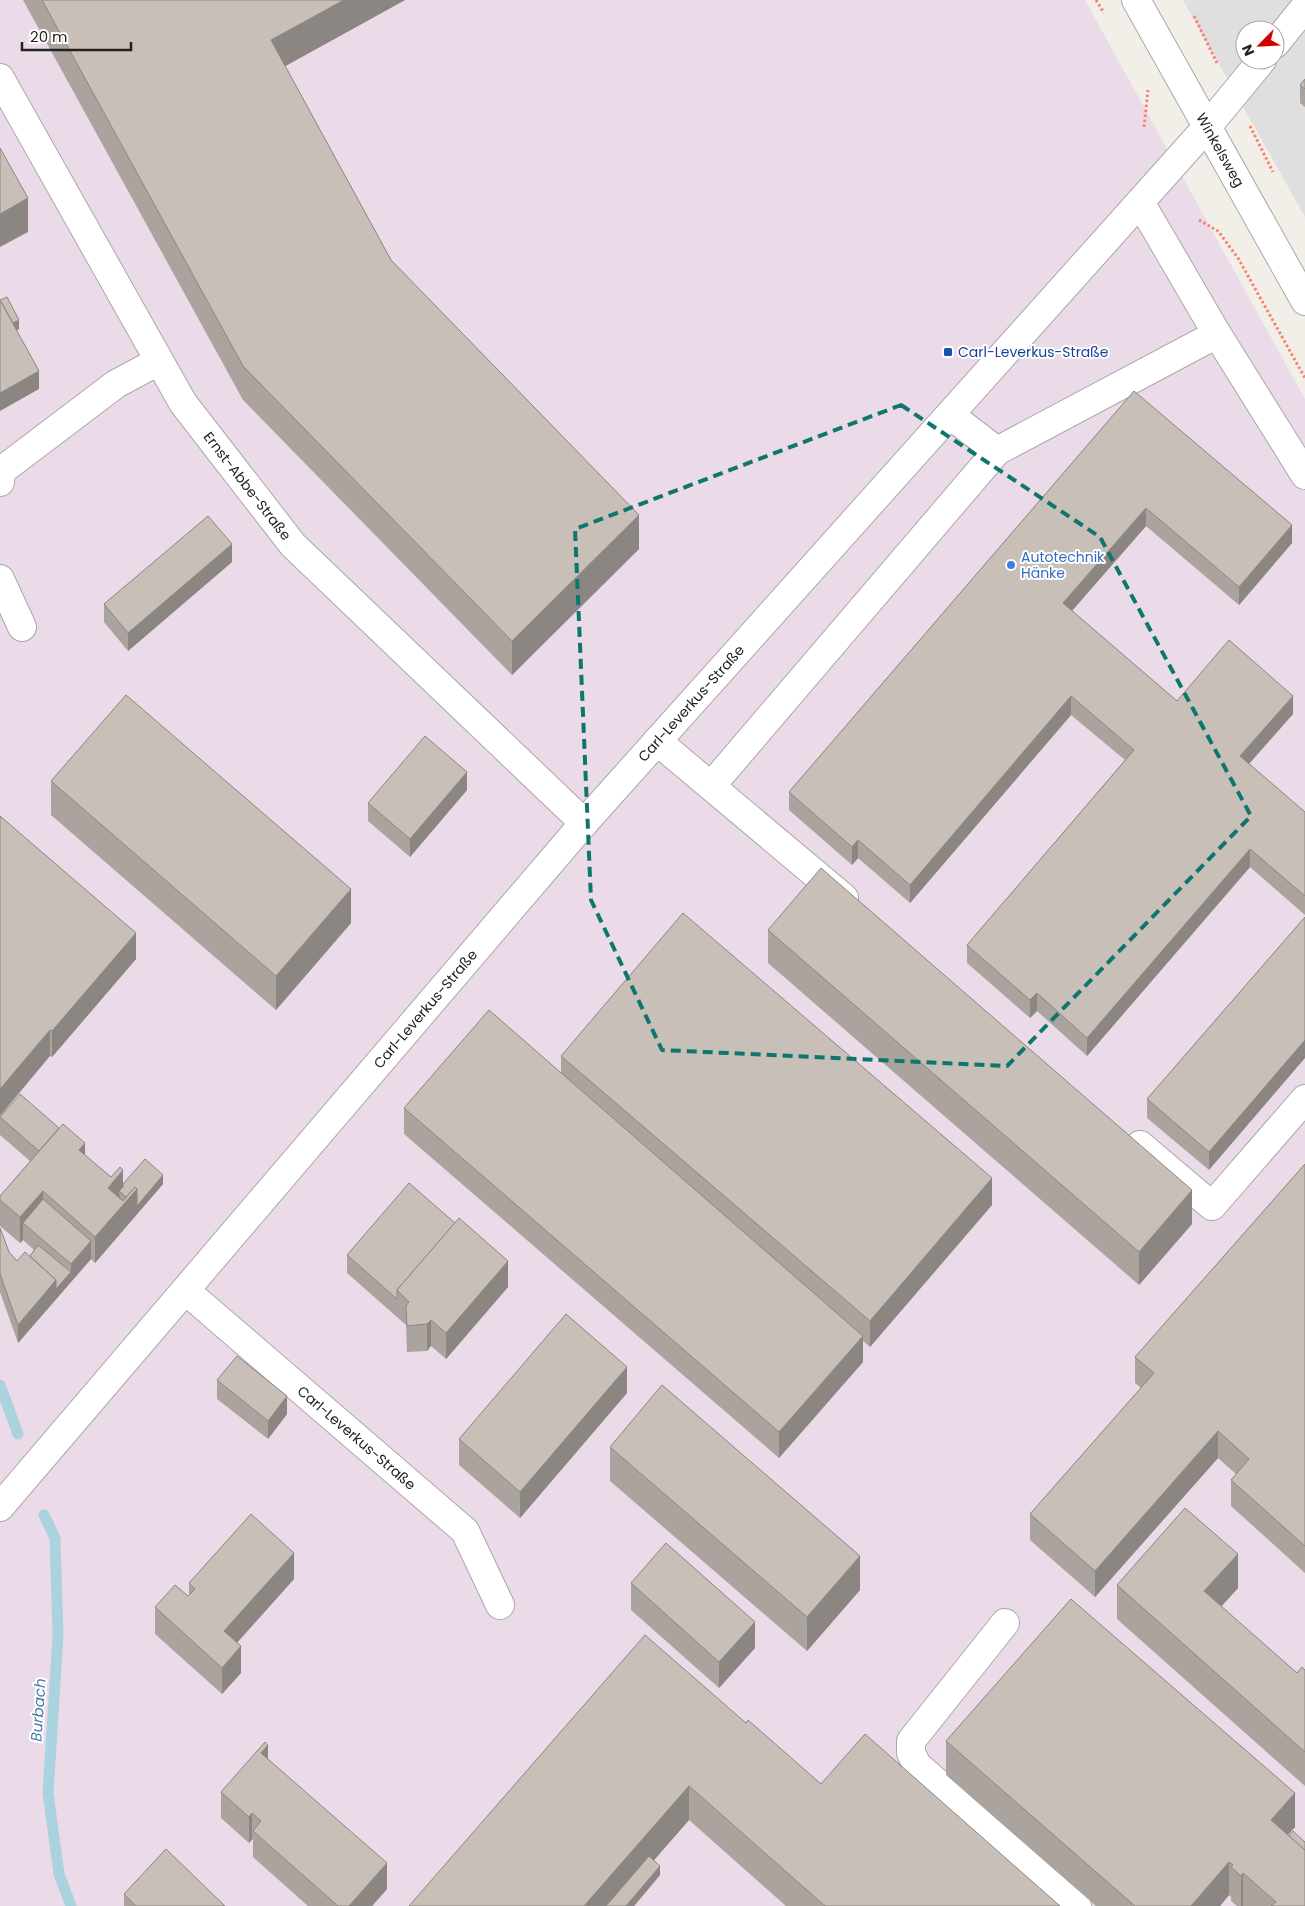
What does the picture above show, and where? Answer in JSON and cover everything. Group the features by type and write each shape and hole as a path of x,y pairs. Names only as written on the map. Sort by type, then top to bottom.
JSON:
{"street":[{"name":"Winkelsweg","path":"1136,0 1305,301"},
{"path":"1285,32 1305,7"},
{"name":"Carl-Leverkus-Straße","path":"0,1508 584,823 1140,202 1254,70"},
{"name":"Ernst-Abbe-Straße","path":"0,78 183,403 293,545 584,823"},
{"path":"1140,202 1217,334 1305,475"},
{"path":"711,786 997,451 1217,334"},
{"path":"0,482 1,471 116,384 159,361"},
{"path":"950,415 997,451"},
{"path":"0,579 22,627"},
{"path":"657,742 860,911"},
{"path":"1122,1130 1212,1206 1305,1099"},
{"name":"Carl-Leverkus-Straße","path":"186,1291 465,1531 500,1604"},
{"path":"1005,1623 911,1741 911,1753 917,1765 1077,1906"}],"path":[{"path":"1096,0 1106,16"},
{"path":"1144,126 1148,88"},
{"path":"1199,220 1218,232 1238,258 1305,378"}],"highlighted area":[{"path":"901,405 1100,537 1251,816 1007,1066 662,1050 591,900 575,529"}],"shaded area":[{"path":"0,0 1085,0 1305,399 1305,1906 0,1906"},
{"path":"1183,0 1305,0 1305,217"}],"building":[{"path":"42,0 344,0 271,40 391,260 639,515 512,641 243,366"},
{"path":"1305,79 1305,89 1300,85"},
{"path":"0,148 28,198 0,214"},
{"path":"7,297 19,320 13,323 0,300"},
{"path":"0,300 39,371 0,393"},
{"path":"1134,391 1292,525 1239,587 1146,508 1063,603 1177,701 1229,640 1293,696 1240,756 1305,812 1305,896 1250,849 1087,1038 1037,993 1030,1000 967,945 1134,750 1071,696 910,885 858,840 852,847 789,792"},
{"path":"208,516 232,544 128,633 104,604"},
{"path":"126,695 351,889 276,976 51,781"},
{"path":"425,736 467,772 410,839 368,803"},
{"path":"0,816 136,933 0,1089"},
{"path":"821,868 1192,1190 1139,1252 768,930"},
{"path":"683,913 992,1178 870,1321 561,1056"},
{"path":"1305,917 1305,1040 1209,1152 1147,1099"},
{"path":"489,1010 863,1336 779,1432 404,1108"},
{"path":"20,1094 59,1128 39,1151 0,1117"},
{"path":"63,1124 85,1143 79,1150 111,1177 120,1167 123,1170 108,1188 123,1201 135,1187 137,1189 95,1237 43,1191 20,1217 0,1200 0,1196"},
{"path":"145,1159 163,1175 137,1206 137,1189 135,1187 126,1197 119,1191"},
{"path":"1305,1164 1305,1546 1231,1480 1249,1459 1218,1431 1095,1571 1030,1514 1154,1373 1135,1357"},
{"path":"409,1183 455,1223 397,1290 397,1299 347,1255"},
{"path":"43,1199 91,1241 71,1264 23,1223"},
{"path":"459,1218 508,1261 446,1333 431,1320 427,1324 407,1326 406,1306 409,1302 397,1290"},
{"path":"0,1228 9,1252 17,1261 25,1252 56,1280 18,1325 0,1274"},
{"path":"38,1245 71,1272 56,1289 56,1280 30,1256"},
{"path":"566,1314 627,1367 520,1492 459,1439"},
{"path":"237,1356 287,1396 268,1421 217,1380"},
{"path":"662,1385 860,1556 807,1617 610,1447"},
{"path":"1185,1508 1238,1554 1204,1591 1297,1673 1302,1667 1305,1670 1305,1752 1117,1585"},
{"path":"251,1514 294,1553 224,1631 241,1646 222,1668 155,1607 175,1585 188,1596 195,1589 189,1583"},
{"path":"666,1543 755,1622 719,1662 631,1583"},
{"path":"1071,1599 1295,1793 1271,1820 1305,1850 1305,1906 1271,1906 1276,1902 1243,1873 1241,1876 1231,1867 1233,1865 1229,1862 1191,1906 1135,1906 946,1741"},
{"path":"645,1635 746,1723 748,1720 821,1784 865,1734 1060,1906 825,1906 689,1786 584,1906 409,1906"},
{"path":"265,1742 268,1745 261,1753 387,1863 349,1906 338,1906 253,1831 261,1821 252,1813 249,1817 221,1792"},
{"path":"1293,1831 1305,1842 1305,1850 1289,1836"},
{"path":"166,1849 225,1906 136,1906 124,1894"},
{"path":"649,1856 660,1866 626,1906 606,1906"}],"waterway":[{"name":"Burbach","path":"0,1385 18,1434"},
{"name":"Burbach","path":"44,1515 55,1538 58,1636 48,1793 59,1874 71,1906"}],"place":[{"name":"Carl-Leverkus-Straße","path":"948,352"},
{"name":"Autotechnik Hänke","path":"1011,565"}]}
